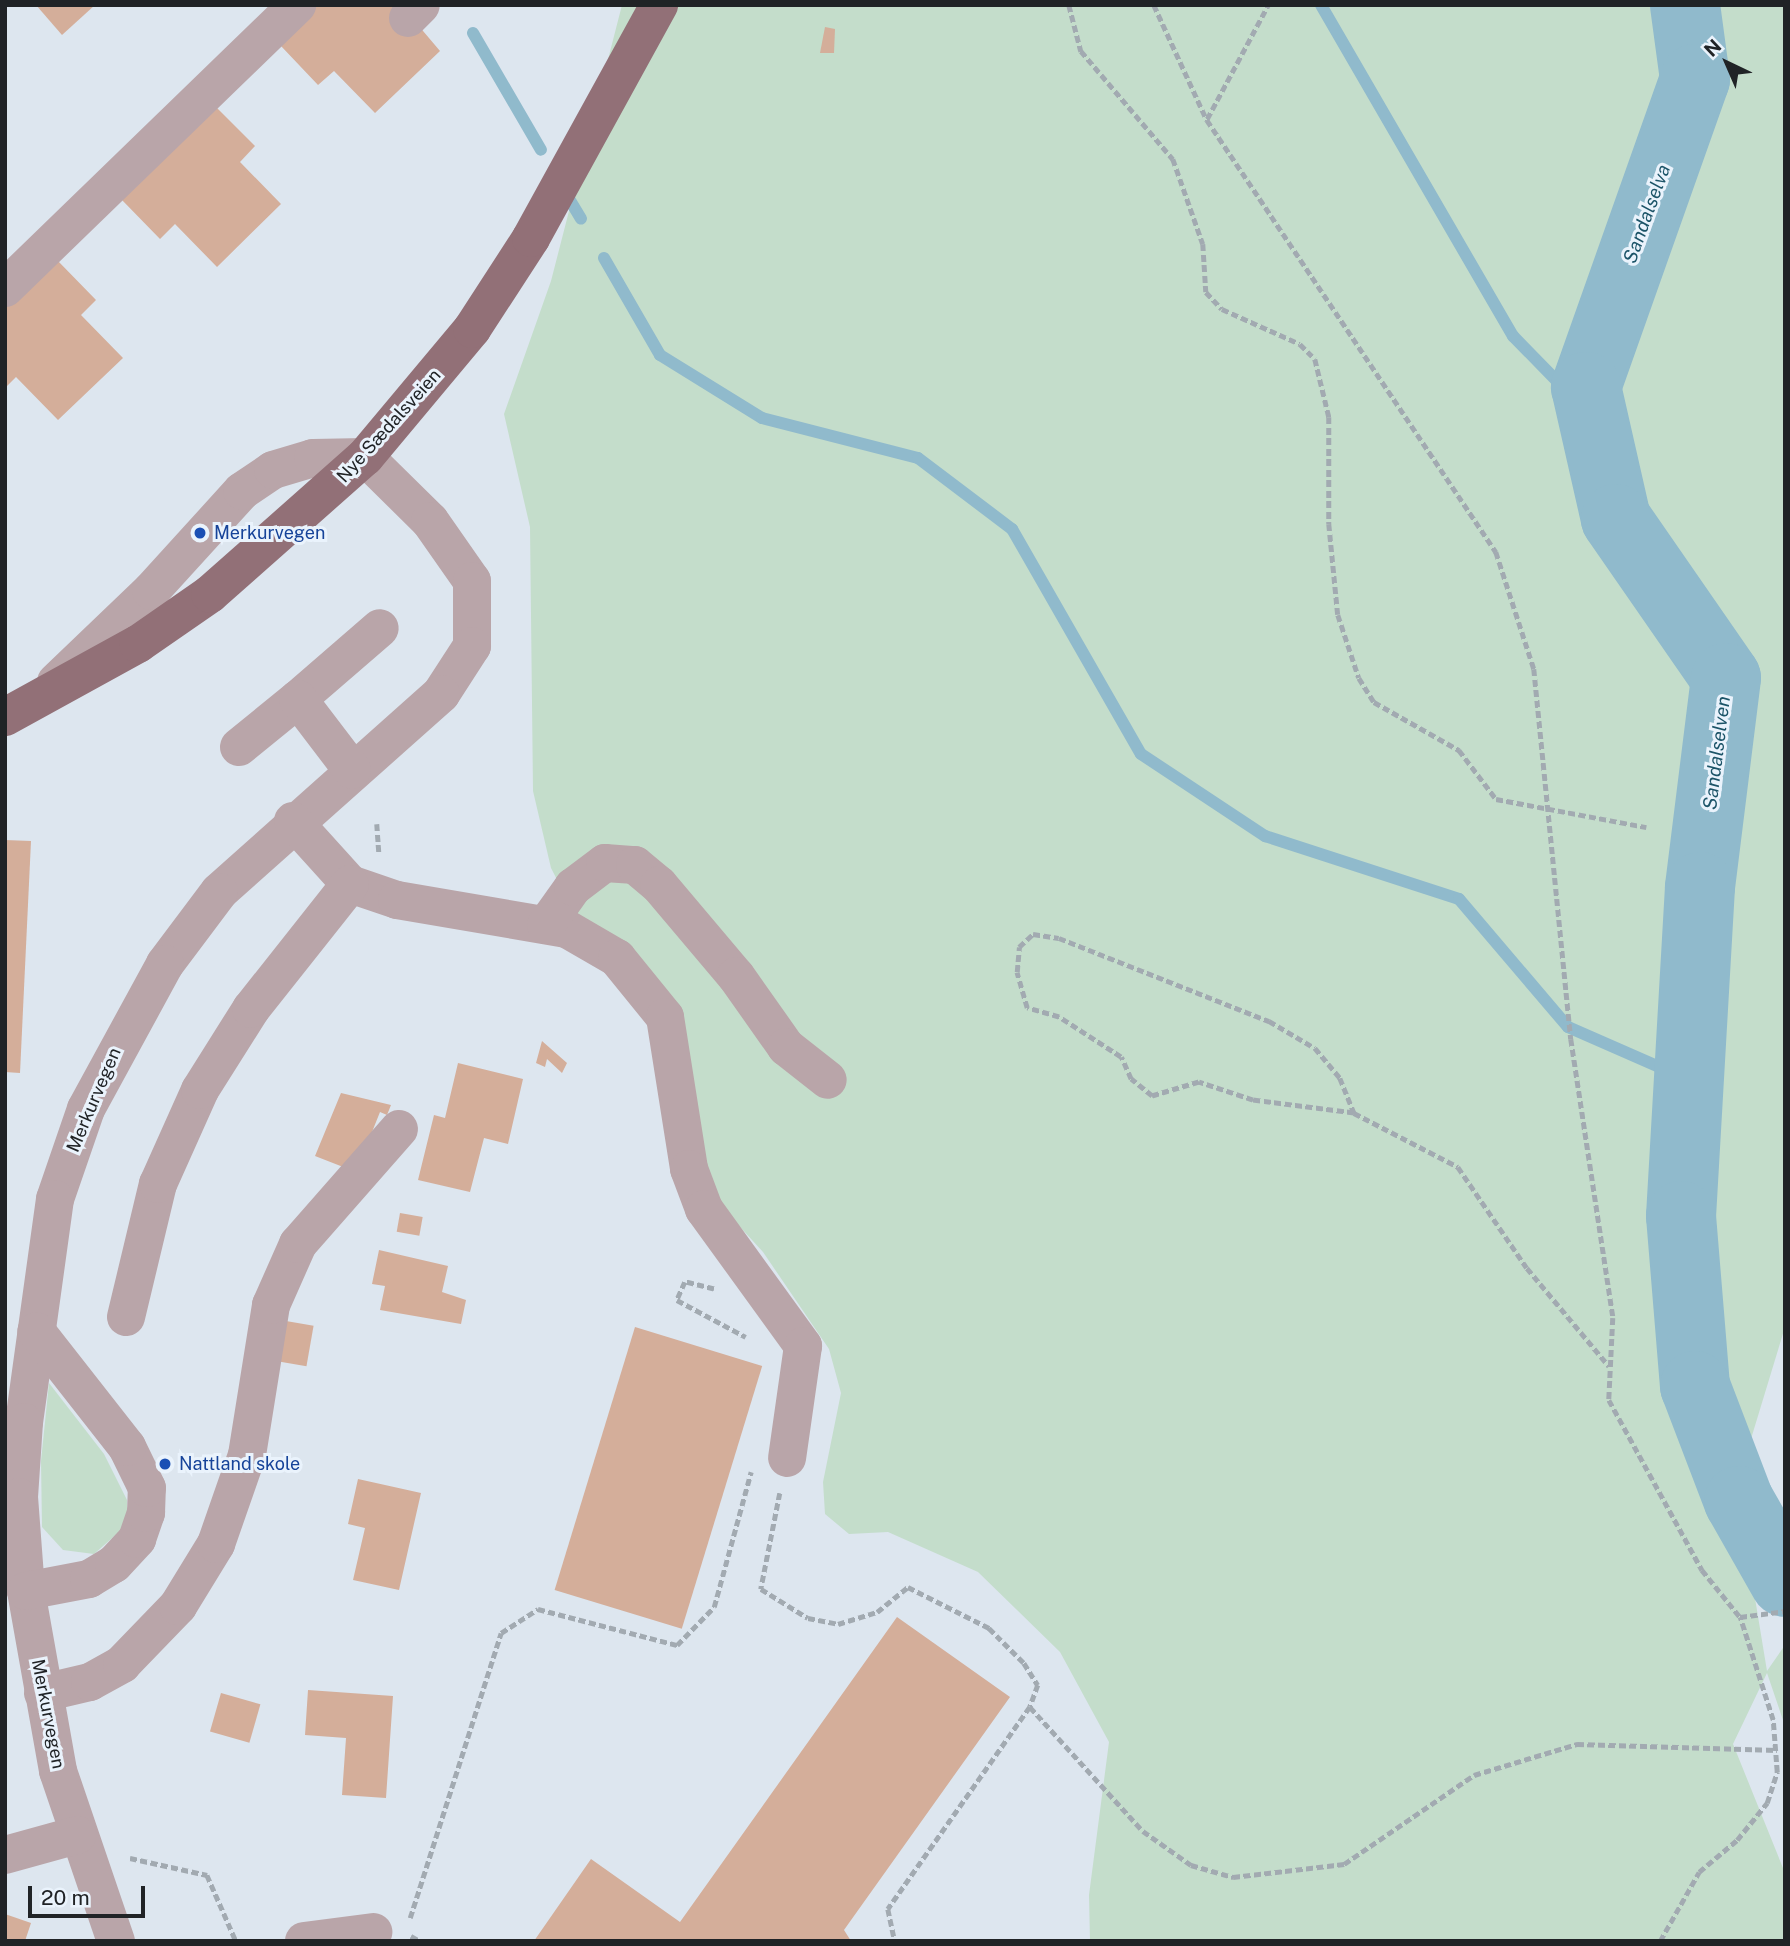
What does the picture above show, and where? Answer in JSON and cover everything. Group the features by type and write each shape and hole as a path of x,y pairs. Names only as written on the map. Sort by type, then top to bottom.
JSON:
{"main road":[{"name":"Nye Sædalsveien","path":"18,712 138,645 210,594 365,457 472,329 531,238 647,10"}],"street":[{"path":"5,288 297,5"},
{"path":"18,712 151,591 242,491 273,470 313,458 365,457"},
{"name":"Merkurvegen","path":"116,1941 77,1835 43,1693 26,1591 19,1497 36,1331 55,1199 86,1108 128,1025 165,964 219,892 293,821 441,694 472,646 476,615 472,581 460,557 365,457"},
{"path":"239,747 380,628"},
{"path":"298,699 352,770"},
{"path":"293,821 350,884 397,900 567,929 617,958 665,1017 689,1169 704,1209 803,1346 770,1461"},
{"path":"546,925 573,887 606,863 635,866 659,885 727,966 786,1047 828,1080"},
{"path":"126,1317 158,1184 200,1090 251,1009 350,884"},
{"path":"43,1693 90,1682 122,1664 178,1605 216,1544 247,1455 271,1306 298,1244 399,1129"},
{"path":"26,1591 89,1579 114,1564 137,1539 147,1501 147,1488 127,1447 36,1331"},
{"path":"5,1855 77,1835"},
{"path":"304,1941 389,1932"}],"path":[{"path":"1069,5 1081,51 1173,159 1203,244 1206,292 1222,309 1300,344 1315,359 1329,416 1329,524 1338,615 1359,678 1374,702 1460,750 1496,799 1646,827"},
{"path":"1154,5 1207,120 1496,552 1534,669 1545,808 1568,1018 1613,1318 1609,1400 1634,1451 1702,1570 1740,1617 1773,1720 1777,1750 1777,1772 1767,1803 1737,1840 1699,1872 1660,1941"},
{"path":"1207,120 1268,5"},
{"path":"1354,1113 1340,1078 1315,1048 1269,1021 1059,937 1032,934 1019,947 1017,972 1027,1008 1059,1017 1121,1057 1131,1079 1152,1096 1199,1082 1253,1100 1354,1113 1458,1167 1527,1268 1610,1366"},
{"path":"728,1292 685,1282 677,1300 754,1341"},
{"path":"770,1461 761,1589 808,1618 838,1624 877,1612 908,1587 963,1612 1009,1646 1038,1685 1030,1707 888,1909 895,1941"},
{"path":"389,1932 501,1633 538,1609 677,1645 714,1607 770,1461"},
{"path":"1740,1617 1785,1611"},
{"path":"1030,1707 1143,1831 1191,1865 1233,1877 1344,1864 1388,1839 1474,1775 1577,1744 1777,1750"},
{"path":"120,1849 128,1857 207,1875 236,1941"}],"green space":[{"path":"622,5 1785,5 1785,1327 1747,1452 1739,1501 1767,1671 1785,1645 1785,1726 1767,1673 1733,1744 1785,1873 1785,1941 1090,1941 1089,1895 1109,1742 1060,1652 978,1572 888,1532 849,1534 825,1514 823,1482 841,1393 829,1349 763,1252 698,1181 647,1022 587,938 551,868 533,791 530,527 504,414 551,281"},
{"path":"49,1383 104,1454 127,1500 127,1517 119,1532 94,1554 63,1550 42,1527 41,1461"}],"building":[{"path":"36,5 95,5 62,35"},
{"path":"317,5 401,5 440,51 375,113 334,71 318,85 281,46"},
{"path":"825,27 835,29 834,53 820,53"},
{"path":"217,108 255,146 240,162 281,204 217,267 175,224 160,239 122,200"},
{"path":"58,261 96,300 81,315 123,358 58,420 16,377 5,388 5,307"},
{"path":"5,840 31,841 20,1073 5,1072"},
{"path":"542,1041 567,1063 562,1073 547,1059 545,1067 536,1063"},
{"path":"458,1063 523,1079 508,1144 484,1138 470,1192 418,1180 434,1115 445,1118"},
{"path":"341,1093 391,1105 387,1115 380,1112 356,1172 315,1156"},
{"path":"400,1213 423,1217 419,1236 397,1232"},
{"path":"379,1250 448,1266 442,1292 466,1300 461,1324 380,1310 385,1286 372,1284"},
{"path":"286,1321 314,1326 306,1366 279,1361"},
{"path":"635,1327 762,1366 682,1629 555,1590"},
{"path":"358,1479 421,1493 399,1590 353,1580 365,1528 348,1524"},
{"path":"897,1617 1010,1697 844,1930 851,1941 534,1941 591,1859 680,1922"},
{"path":"308,1690 393,1696 386,1798 342,1795 346,1738 305,1735"},
{"path":"221,1693 260,1704 249,1743 210,1731"},
{"path":"5,1914 31,1923 25,1941 5,1941"}],"waterway":[{"path":"1321,5 1513,336 1595,420"},
{"name":"Sandalselven","path":"1685,5 1695,79 1586,387 1616,519 1726,678 1700,887 1681,1216 1695,1386 1739,1501 1785,1582"},
{"path":"473,33 541,150"},
{"path":"565,192 581,219"},
{"path":"604,258 660,355 762,418 918,458 1012,529 1141,754 1265,836 1459,899 1568,1027 1691,1081"}],"place":[{"name":"Merkurvegen","path":"200,533"},
{"name":"Nattland skole","path":"165,1464"}],"water label":[{"name":"Sandalselva","path":"1647,214"}]}
